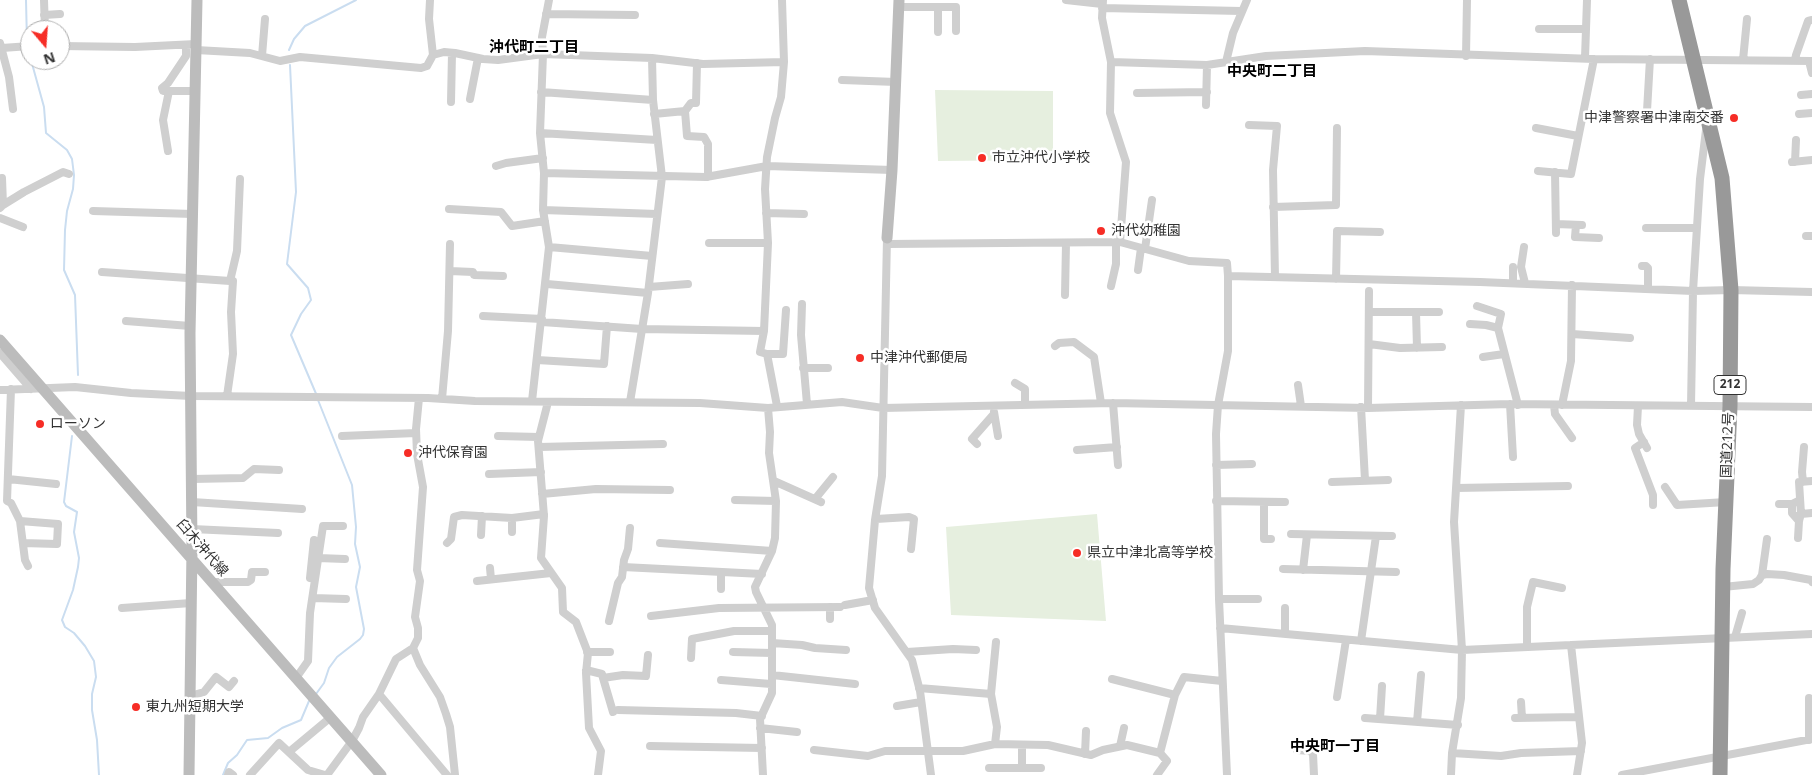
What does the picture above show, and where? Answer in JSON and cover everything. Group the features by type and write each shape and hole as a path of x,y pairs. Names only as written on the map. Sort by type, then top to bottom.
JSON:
{"highway":[{"name":"国道212号","path":"1680,0 1722,178 1731,290 1730,406 1723,587 1729,637 1720,775"}],"street":[{"path":"44,0 44,20"},
{"path":"189,775 192,559 190,326 196,90 193,46 197,0"},
{"path":"70,46 193,46 250,53 280,61 300,56 332,61 421,68 427,66 433,55 430,0"},
{"path":"532,401 547,284 549,247 542,210 544,173 540,133 542,37 549,0"},
{"path":"782,0 784,62 781,97 771,134 766,166 768,243 764,332 760,352 783,354 786,310"},
{"path":"1066,0 1102,4 1241,11"},
{"path":"1226,62 1233,33 1246,0"},
{"path":"1466,56 1467,0"},
{"path":"1585,58 1586,0"},
{"path":"931,775 919,688 912,660 875,608 869,588 882,476 887,241 899,3 956,6 956,31"},
{"path":"1102,4 1102,18 1111,62 1110,112 1126,162 1116,264 1111,286"},
{"path":"938,6 938,32"},
{"path":"44,15 60,14"},
{"path":"546,14 634,15"},
{"path":"1743,60 1747,18"},
{"path":"262,56 265,19"},
{"path":"1796,60 1796,55 1808,22 1812,20"},
{"path":"1539,29 1586,29"},
{"path":"13,109 9,77 1,45 20,46"},
{"path":"193,46 162,88 163,91 196,90"},
{"path":"1111,62 1207,65 1266,56 1365,51 1594,59 1796,60 1810,61 1812,73"},
{"path":"433,55 452,52 498,60 543,54 652,58 697,63 784,62"},
{"path":"451,102 452,52"},
{"path":"470,99 478,58"},
{"path":"630,402 648,290 662,177 654,114 652,58"},
{"path":"1538,170 1571,174 1594,59"},
{"path":"1647,112 1650,59"},
{"path":"697,63 696,104 691,103 685,111 687,136 704,137 708,144 708,177"},
{"path":"1206,105 1207,65"},
{"path":"842,80 896,82"},
{"path":"168,151 163,120 169,91"},
{"path":"541,92 653,100"},
{"path":"1136,93 1207,92"},
{"path":"1801,95 1812,94"},
{"path":"654,114 685,111"},
{"path":"1799,114 1812,113"},
{"path":"1691,406 1697,228 1700,179 1708,121"},
{"path":"1248,124 1277,126 1273,170 1275,277"},
{"path":"1273,207 1336,204 1338,128"},
{"path":"1536,128 1578,136"},
{"path":"540,133 657,140"},
{"path":"1796,140 1792,162 1812,160"},
{"path":"496,166 543,158"},
{"path":"544,173 708,177 766,166 892,170"},
{"path":"2,206 24,192 63,172 69,174"},
{"path":"1555,172 1556,233"},
{"path":"2,178 2,206"},
{"path":"230,281 237,251 240,179"},
{"path":"1138,270 1152,200"},
{"path":"449,209 501,212 512,226 545,221"},
{"path":"542,210 657,214"},
{"path":"93,211 193,214"},
{"path":"766,213 804,214"},
{"path":"0,218 22,227"},
{"path":"1556,224 1579,225 1576,237 1599,238"},
{"path":"1646,228 1697,228"},
{"path":"1336,279 1337,231 1380,232"},
{"path":"887,241 1118,242 1189,261 1227,263 1228,351 1218,405 1216,434 1219,599 1227,775"},
{"path":"709,243 768,243"},
{"path":"1065,295 1066,243"},
{"path":"442,399 448,331 450,244"},
{"path":"549,247 652,256"},
{"path":"1524,247 1522,267 1525,284"},
{"path":"1642,266 1648,268 1648,289"},
{"path":"1513,267 1513,283"},
{"path":"450,270 473,272 474,275 503,276"},
{"path":"102,272 233,281 231,312 233,354 227,396"},
{"path":"1228,276 1513,283 1694,291 1812,292"},
{"path":"547,284 648,290 688,284"},
{"path":"1572,286 1571,361 1555,414 1572,438"},
{"path":"1365,480 1365,408 1369,344 1369,291"},
{"path":"802,304 801,335 807,404"},
{"path":"1477,306 1500,314 1498,328 1514,404 1513,457"},
{"path":"1369,312 1439,312"},
{"path":"1416,312 1417,348"},
{"path":"483,316 642,329 764,332"},
{"path":"126,321 190,326"},
{"path":"1470,324 1498,328"},
{"path":"537,360 604,364 607,326"},
{"path":"1572,334 1630,338"},
{"name":"臼木沖代線","path":"0,340 37,388 192,559 381,775"},
{"path":"1055,346 1059,343 1074,342 1094,358 1101,403"},
{"path":"1369,344 1400,348 1442,347"},
{"path":"0,353 37,388"},
{"path":"767,354 778,406"},
{"path":"1483,357 1504,354"},
{"path":"804,368 828,368"},
{"path":"1015,383 1025,389 1025,404"},
{"path":"1298,385 1301,406"},
{"path":"0,390 75,387 130,393 191,396 419,398 475,401 630,402 658,404 700,403 768,408 842,402 883,408 993,409 1025,404 1101,403 1365,408 1514,404 1812,406"},
{"path":"11,389 7,501 11,503 20,521 25,560 28,566"},
{"path":"250,775 278,743 308,770 326,775 352,741 363,717 379,694 396,659 413,648 418,638 415,617 420,581 417,570 423,487 416,433 419,398"},
{"path":"548,402 539,437 544,514 541,558 562,588 562,612 576,622 587,652 589,728 600,751 598,775"},
{"path":"1113,403 1118,465"},
{"path":"1451,775 1452,753 1461,698 1462,650 1454,522 1461,405"},
{"path":"1638,406 1637,425 1645,445 1635,448 1653,495 1653,505"},
{"path":"762,775 760,728 762,716 772,692 772,631 770,618 755,587 776,538 776,501 769,453 768,408"},
{"path":"993,409 998,436"},
{"path":"977,444 972,439 993,409"},
{"path":"342,436 416,433"},
{"path":"498,436 539,437"},
{"path":"539,447 663,444"},
{"path":"1077,450 1117,447"},
{"path":"1803,482 1804,448"},
{"path":"1216,464 1252,464"},
{"path":"192,479 243,478 254,469 279,470"},
{"path":"489,474 541,472"},
{"path":"774,481 818,501 833,477"},
{"path":"8,479 56,484"},
{"path":"1332,482 1388,480"},
{"path":"1798,538 1800,517 1799,482 1812,481"},
{"path":"1456,488 1568,486"},
{"path":"1665,487 1677,505 1726,502"},
{"path":"542,494 596,489 670,490"},
{"path":"735,500 776,501"},
{"path":"1779,504 1792,504 1800,500"},
{"path":"1216,501 1285,502"},
{"path":"192,502 302,509"},
{"path":"1264,502 1264,539 1271,539"},
{"path":"1792,504 1792,513 1800,517 1812,513"},
{"path":"447,543 451,539 454,517 462,515 512,518 544,514"},
{"path":"481,534 482,516"},
{"path":"512,518 512,532"},
{"path":"876,519 914,519 911,549"},
{"path":"20,521 58,524 57,544 23,543"},
{"path":"296,678 308,662 310,613 323,526 343,526"},
{"path":"192,529 278,533"},
{"path":"609,621 632,533"},
{"path":"1291,534 1392,536"},
{"path":"1303,570 1307,535"},
{"path":"1361,641 1376,536"},
{"path":"1723,587 1753,584 1759,580 1762,575 1767,539"},
{"path":"314,540 310,578 315,579"},
{"path":"660,543 772,551"},
{"path":"318,558 345,559"},
{"path":"623,567 762,574"},
{"path":"490,568 491,579"},
{"path":"1283,570 1396,572"},
{"path":"212,582 248,582 251,580 252,572 265,572"},
{"path":"721,572 721,589"},
{"path":"477,581 551,573"},
{"path":"1762,575 1784,575 1811,580 1812,582"},
{"path":"1527,647 1527,607 1533,582 1562,588"},
{"path":"313,598 346,599"},
{"path":"1219,599 1258,600"},
{"path":"651,616 719,608 763,606 830,607 873,600"},
{"path":"122,608 191,603"},
{"path":"830,607 830,619"},
{"path":"1285,608 1285,634"},
{"path":"1729,637 1742,612"},
{"path":"1220,628 1462,650 1812,634"},
{"path":"691,658 692,639 734,631 772,631"},
{"path":"1337,698 1346,640"},
{"path":"995,744 997,727 991,694 996,642"},
{"path":"772,643 846,650"},
{"path":"1571,645 1582,743 1577,775"},
{"path":"413,648 420,665 440,697 446,714 450,727 454,775"},
{"path":"907,652 953,649 976,650"},
{"path":"587,652 610,652"},
{"path":"732,652 772,653"},
{"path":"603,678 623,675 646,676 648,654"},
{"path":"586,670 602,674 616,711 736,713 762,716"},
{"path":"772,675 855,684"},
{"path":"1417,722 1421,675"},
{"path":"190,696 204,692 216,677 229,688 234,681"},
{"path":"1160,753 1176,694 1184,677 1222,681"},
{"path":"1112,679 1176,694"},
{"path":"721,680 771,684"},
{"path":"1380,719 1382,686"},
{"path":"919,688 991,694"},
{"path":"379,694 447,775"},
{"path":"1622,775 1811,740 1809,698"},
{"path":"897,706 921,702"},
{"path":"1521,702 1518,718 1579,717"},
{"path":"289,752 331,717"},
{"path":"1365,718 1458,725"},
{"path":"760,728 797,732"},
{"path":"1120,746 1124,728"},
{"path":"1085,754 1086,731"},
{"path":"814,750 868,756 885,751 962,751 995,744 1048,746 1092,755 1103,750 1127,745 1160,753 1167,761 1157,775"},
{"path":"1022,745 1022,768"},
{"path":"650,746 762,748"},
{"path":"1297,750 1310,751 1313,754 1314,775"},
{"path":"1452,753 1501,756 1521,753 1580,751"},
{"path":"989,768 1041,768"},
{"path":"228,775 229,772 233,775"}],"green space":[{"path":"935,90 1053,91 1053,160 938,161"},
{"path":"1097,514 1106,621 951,615 946,527"}],"waterway":[{"path":"26,0 26,20"},
{"path":"289,50 294,39 305,26 356,0"},
{"path":"290,65 296,192 287,264 308,288 311,300 301,314 291,335 317,396"},
{"path":"34,70 44,107 46,133 67,150 72,159 73,189 67,211 64,270 75,295 78,375"},
{"path":"316,694 324,683 329,668 337,657 360,639 364,629 356,587 360,567 355,544 356,527 352,485 318,400"},
{"path":"72,436 64,502 66,506 77,512 74,532 79,558 73,590 62,620 65,627 74,633 85,646 94,661 96,677 92,694 92,710 97,740 99,775"},
{"path":"223,775 228,763 237,755 247,740 268,738 282,728 301,720 309,701"}],"place":[{"name":"中津警察署中津南交番","path":"1734,118"},
{"name":"市立沖代小学校","path":"982,158"},
{"name":"沖代幼稚園","path":"1101,231"},
{"name":"中津沖代郵便局","path":"860,358"},
{"name":"ローソン","path":"40,424"},
{"name":"沖代保育園","path":"408,453"},
{"name":"県立中津北高等学校","path":"1077,553"},
{"name":"東九州短期大学","path":"136,707"}],"district":[{"name":"沖代町二丁目","path":"534,48"},
{"name":"中央町二丁目","path":"1272,72"},
{"name":"中央町一丁目","path":"1335,747"}]}
